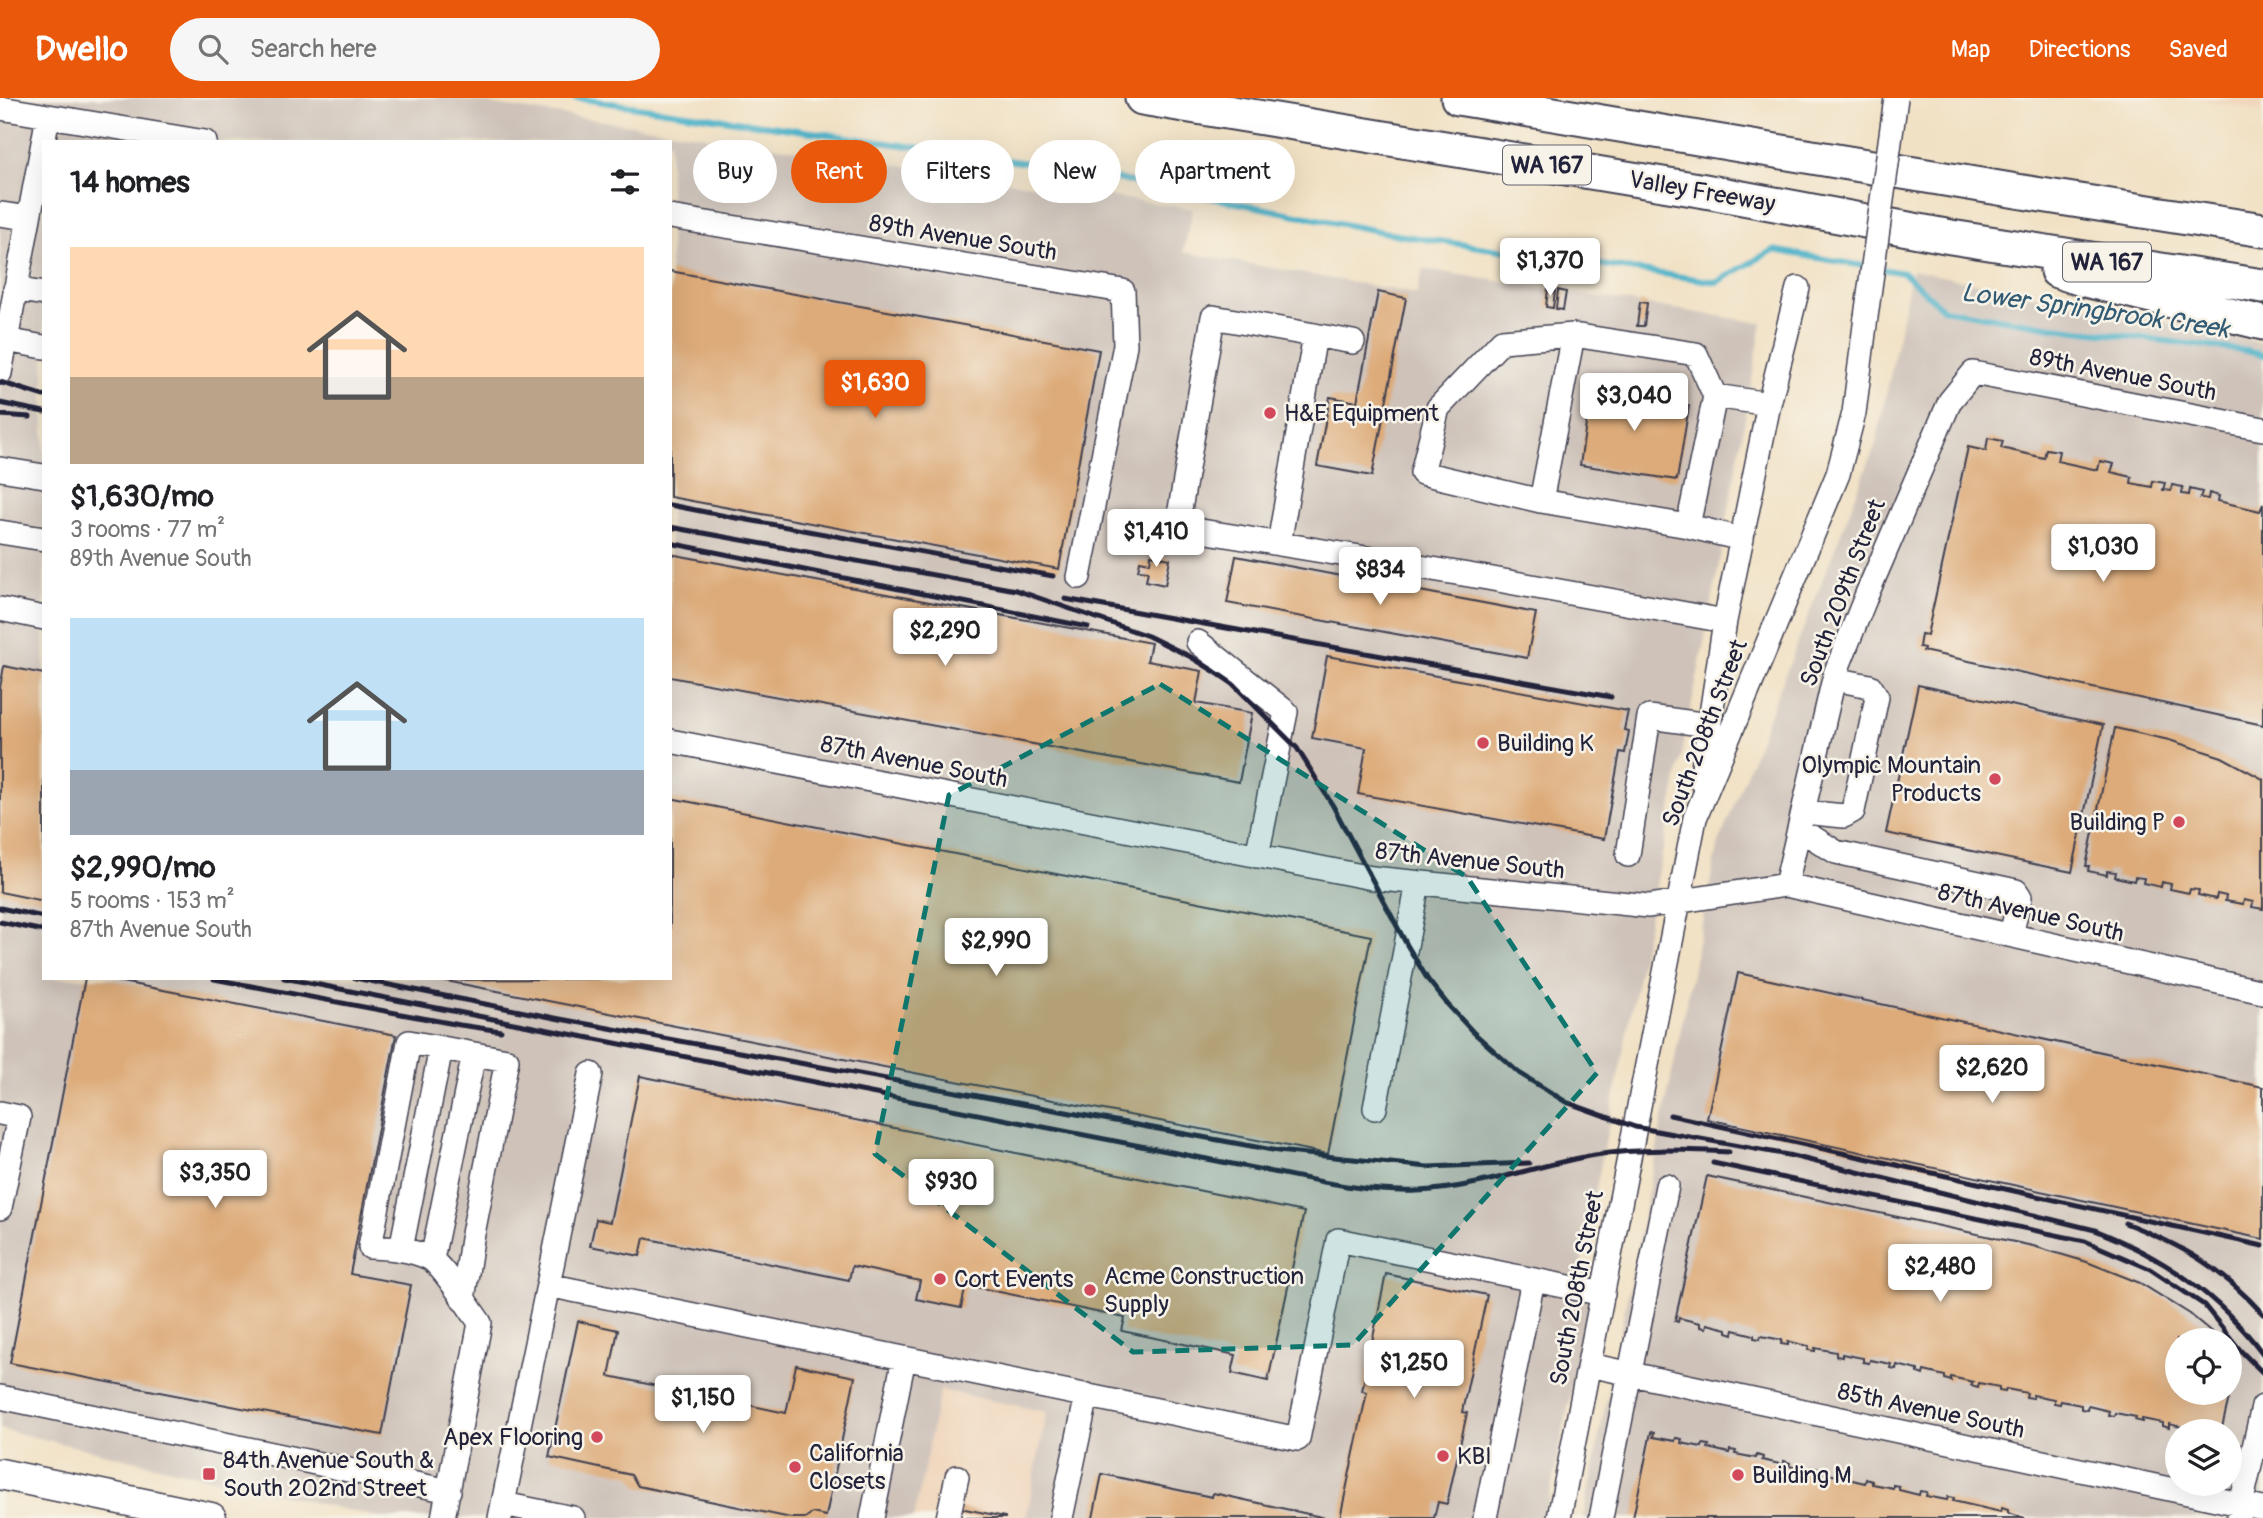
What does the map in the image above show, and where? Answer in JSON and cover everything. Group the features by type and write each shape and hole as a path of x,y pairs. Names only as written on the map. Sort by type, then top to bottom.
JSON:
{"highway":[{"name":"Valley Freeway","path":"1142,98 1705,191 1951,237 2263,286"},
{"name":"WA 167","path":"1458,98 2263,230"},
{"path":"1951,237 2085,281 2263,323"}],"main road":[{"path":"0,1475 211,1518"}],"street":[{"name":"South 208th Street","path":"1559,1518 1695,818 1838,474 1854,413 1896,98"},
{"path":"0,108 193,140"},
{"path":"45,140 48,116"},
{"path":"0,373 11,284 33,229 40,179"},
{"path":"0,214 33,229"},
{"name":"89th Avenue South","path":"672,217 1123,290 1125,345 1079,577"},
{"path":"11,284 42,294"},
{"path":"1695,818 1725,621 1769,404 1798,288"},
{"path":"1353,342 1213,317 1177,527 1487,578 1725,621"},
{"path":"1279,544 1315,335"},
{"path":"1688,526 1715,396 1696,354 1573,335 1502,341 1438,408 1422,473 1541,501 1688,526 1742,539"},
{"path":"1541,501 1573,335"},
{"path":"3,340 42,347"},
{"name":"89th Avenue South","path":"1973,373 2263,429"},
{"name":"South 209th Street","path":"1786,886 1834,679 1872,581 1950,401 1973,373"},
{"path":"1715,396 1769,404"},
{"path":"0,469 42,476"},
{"path":"0,532 42,539"},
{"path":"0,609 42,618"},
{"path":"1198,642 1286,712 1257,856"},
{"path":"1801,822 1844,816 1853,811 1877,697 1870,686 1834,679"},
{"path":"1628,855 1649,717 1709,725"},
{"name":"87th Avenue South","path":"672,741 1371,878 1649,906 1786,886 2263,992"},
{"path":"1801,822 1812,836 1836,852 2016,891 2020,897 2011,936"},
{"path":"1375,1108 1418,883"},
{"path":"443,1518 480,1323 432,1259 401,1249 370,1247 410,1042 508,1060 472,1238 463,1300"},
{"path":"401,1249 441,1048"},
{"path":"432,1259 474,1054"},
{"path":"572,1518 502,1511 591,1074"},
{"path":"0,1113 19,1117 0,1208"},
{"path":"1601,1518 1667,1186"},
{"path":"548,1286 1298,1439 1338,1240 1603,1294"},
{"path":"1486,1518 1533,1280"},
{"path":"872,1518 904,1358"},
{"name":"85th Avenue South","path":"1589,1365 2247,1510"},
{"path":"1061,1518 1087,1395"},
{"path":"0,1397 449,1491"},
{"path":"2247,1510 2263,1407"},
{"path":"948,1518 957,1477"}],"highlighted area":[{"path":"1160,684 1467,877 1597,1073 1353,1345 1133,1352 875,1154 949,795"}],"shaded area":[{"path":"0,98 449,98 731,140 693,140 693,203 777,203 777,147 791,149 791,203 887,203 887,163 901,165 901,203 1014,203 1014,182 1028,184 1028,203 1121,203 1121,198 1135,200 1135,203 1193,209 1183,252 1417,294 1423,269 1762,323 1713,597 1581,1265 1597,1268 1545,1518 1026,1518 1047,1412 940,1390 914,1518 381,1518 0,1429"},
{"path":"2189,98 2263,98 2263,111"},
{"path":"1912,270 2263,343 2263,1518 1583,1518 1717,848 1876,444"},
{"path":"939,1390 1048,1412 1026,1518 914,1518"}],"building":[{"path":"672,271 1099,350 1059,569 672,497"},
{"path":"1548,289 1555,290 1553,308 1546,307"},
{"path":"1558,290 1566,292 1563,310 1556,309"},
{"path":"1378,292 1406,298 1372,476 1317,466 1330,397 1357,402"},
{"path":"1640,302 1647,303 1644,326 1637,326"},
{"path":"1616,386 1662,393 1661,401 1689,406 1677,480 1580,465 1591,390 1615,394"},
{"path":"1988,438 2003,441 2001,448 2044,458 2046,449 2059,451 2057,461 2098,470 2100,461 2114,464 2111,472 2132,477 2131,483 2152,487 2153,481 2165,483 2163,490 2171,491 2172,485 2183,487 2182,494 2189,495 2190,489 2202,492 2200,498 2208,499 2209,493 2219,496 2218,501 2260,511 2263,504 2263,725 1923,651 1924,648 1919,647 1921,634 1927,635 1968,447 1986,451"},
{"path":"672,554 1151,643 1147,661 1202,671 1196,703 1252,713 1239,782 672,677"},
{"path":"1151,555 1170,559 1165,585 1146,581 1148,571 1138,570 1140,561 1150,563"},
{"path":"1236,556 1536,613 1527,658 1227,603"},
{"name":"Building K","path":"1327,656 1628,711 1624,730 1629,731 1625,753 1620,752 1604,839 1358,794 1366,748 1312,738"},
{"path":"4,666 42,674 42,901 0,892 0,688"},
{"name":"Olympic Mountain Products","path":"1918,685 2103,725 2072,872 1886,833"},
{"name":"Building P","path":"2115,728 2169,740 2222,757 2263,779 2263,909 2252,907 2253,902 2244,900 2243,904 2225,901 2226,896 2217,894 2216,899 2198,895 2199,890 2190,889 2189,893 2170,889 2171,884 2162,882 2161,887 2143,883 2144,878 2135,877 2134,881 2115,877 2116,872 2107,871 2107,875 2088,871 2089,866 2086,866"},
{"path":"672,798 1371,936 1328,1154 441,980 672,980"},
{"path":"1738,973 2263,1087 2263,1239 1707,1119"},
{"path":"85,980 111,980 396,1035 350,1274 411,1285 382,1435 10,1363"},
{"path":"640,1076 1304,1212 1268,1381 1232,1373 1236,1355 1122,1331 1125,1318 966,1285 961,1308 916,1299 920,1281 852,1266 849,1280 644,1238 640,1256 590,1246 596,1219 610,1222"},
{"path":"1707,1176 2033,1246 2087,1262 2140,1283 2190,1314 2207,1328 2165,1328 2165,1405 2227,1405 2224,1419 2165,1419 2165,1427 2163,1423 2135,1420 2136,1417 2115,1413 2114,1416 2108,1415 2109,1411 2088,1406 2087,1410 2081,1409 2081,1405 2061,1401 2060,1404 2054,1403 2054,1399 2033,1395 2033,1398 2026,1397 2027,1393 2006,1389 2005,1392 1999,1391 1999,1387 1979,1383 1978,1387 1971,1385 1973,1382 1951,1377 1951,1381 1945,1379 1945,1376 1924,1371 1923,1375 1918,1373 1918,1370 1897,1365 1896,1369 1890,1368 1891,1364 1870,1360 1869,1363 1863,1362 1863,1358 1842,1354 1842,1357 1836,1356 1836,1352 1815,1348 1815,1351 1808,1350 1809,1346 1788,1342 1788,1345 1781,1344 1782,1340 1761,1336 1760,1339 1754,1338 1754,1335 1734,1330 1733,1334 1727,1332 1727,1329 1707,1324 1706,1328 1700,1327 1700,1323 1679,1318 1678,1322 1675,1321"},
{"path":"1386,1274 1487,1295 1462,1412 1467,1413 1447,1504 1438,1502 1434,1518 1340,1518 1367,1392 1362,1391"},
{"path":"578,1321 618,1330 609,1376 786,1413 796,1365 855,1377 826,1516 812,1513 805,1518 791,1518 638,1486 631,1475 549,1457"},
{"name":"Building M","path":"1651,1432 1654,1433 1653,1437 1675,1441 1676,1438 1682,1439 1681,1443 1702,1447 1703,1444 1709,1445 1708,1448 1729,1453 1730,1450 1736,1451 1735,1454 1756,1458 1757,1455 1763,1457 1762,1460 1784,1465 1784,1461 1790,1463 1789,1466 1811,1471 1812,1467 1818,1469 1817,1472 1838,1476 1839,1473 1845,1474 1844,1478 1865,1483 1866,1479 1872,1481 1872,1484 1893,1488 1893,1485 1899,1486 1899,1490 1919,1495 1920,1491 1927,1492 1926,1496 1947,1500 1948,1497 1954,1498 1953,1501 2001,1512 2002,1508 2008,1510 2008,1513 2025,1518 1633,1518"},
{"path":"1102,1474 1212,1497 1213,1493 1326,1518 1093,1518"},
{"path":"960,1508 1005,1517 1005,1518 958,1518"}],"waterway":[{"name":"Lower Springbrook Creek","path":"575,98 1055,167 1398,235 1717,282 1773,250 1904,273 1943,309 2053,327 2263,355"}],"railway":[{"path":"0,382 42,395"},
{"path":"0,403 42,412"},
{"path":"0,415 30,417"},
{"path":"672,505 741,519"},
{"path":"732,517 1053,576"},
{"path":"672,527 1016,590 1148,636 1191,657 1233,684 1297,748 1333,806 1428,980 1473,1032 1519,1073 1566,1102 1635,1127 1788,1155 2095,1230 2144,1252 2188,1280 2228,1314 2263,1354"},
{"path":"672,543 1088,627"},
{"path":"1065,599 1611,697"},
{"path":"0,908 42,917"},
{"path":"0,922 42,931"},
{"path":"219,980 501,1031"},
{"path":"294,980 1357,1188 1417,1191 1462,1186 1573,1159 1628,1151 1729,1152"},
{"path":"365,980 560,1019 1278,1151 1428,1167 1529,1163"},
{"path":"1670,1115 2263,1246"},
{"path":"1713,1163 2085,1241 2150,1269 2204,1305 2241,1351 2263,1373"},
{"path":"2125,1223 2165,1240 2200,1260 2232,1283 2263,1314"}],"place":[{"name":"H&E Equipment","path":"1270,413"},
{"name":"Building K","path":"1483,743"},
{"name":"Olympic Mountain Products","path":"1995,779"},
{"name":"Building P","path":"2179,822"},
{"name":"Cort Events","path":"940,1279"},
{"name":"Acme Construction Supply","path":"1090,1290"},
{"name":"Apex Flooring","path":"597,1437"},
{"name":"KBI","path":"1443,1456"},
{"name":"California Closets","path":"795,1467"},
{"name":"84th Avenue South & South 202nd Street","path":"209,1474"},
{"name":"Building M","path":"1738,1475"}]}
